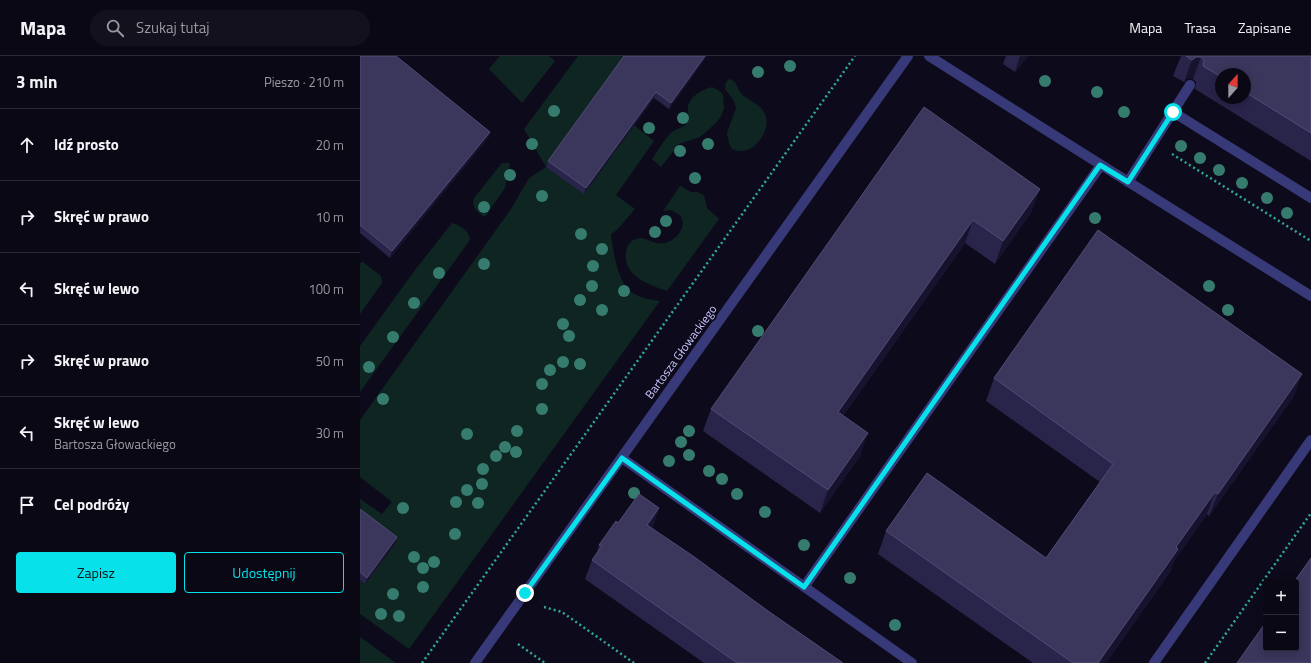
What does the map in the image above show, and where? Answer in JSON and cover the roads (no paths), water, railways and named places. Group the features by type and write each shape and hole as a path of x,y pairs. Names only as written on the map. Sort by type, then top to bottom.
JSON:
{"street":[{"name":"Bartosza Głowackiego","path":"475,663 908,56"},
{"path":"929,56 1100,165 1311,296"},
{"path":"1128,182 1190,85"},
{"path":"1173,112 1311,198"},
{"path":"804,587 1100,165"},
{"path":"1154,663 1311,440"},
{"path":"622,458 912,663"}]}
